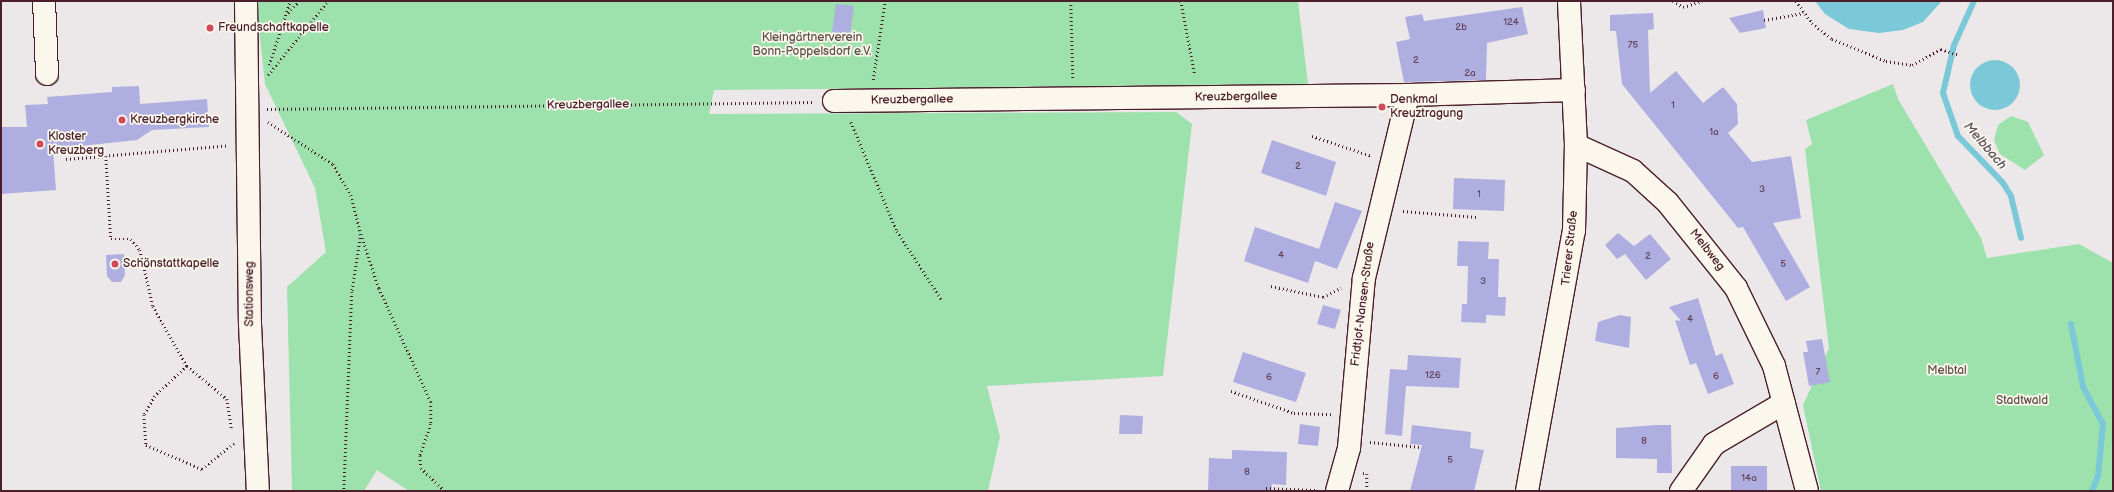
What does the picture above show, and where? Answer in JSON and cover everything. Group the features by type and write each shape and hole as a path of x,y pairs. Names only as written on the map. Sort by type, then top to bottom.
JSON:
{"street":[{"path":"44,1 47,74"},
{"name":"Stationsweg","path":"246,1 253,108 250,144 250,324 258,491"},
{"name":"Trierer Straße","path":"1527,491 1569,272 1574,231 1576,144 1569,1"},
{"name":"Kreuzbergallee","path":"841,109 1070,99 1408,95 1574,90"},
{"name":"Fridtjof-Nansen-Straße","path":"1337,491 1350,440 1351,414 1364,278 1379,203 1408,95"},
{"name":"Melbweg","path":"1576,144 1633,171 1706,246 1736,288 1759,330 1784,403 1807,491"},
{"path":"1681,491 1714,444 1784,403"}],"path":[{"path":"253,108 272,60 290,1"},
{"path":"287,14 299,1"},
{"path":"253,108 282,60 328,1"},
{"path":"872,83 885,1"},
{"path":"1070,99 1071,1"},
{"path":"1181,1 1196,98"},
{"path":"1673,1 1683,7 1702,1"},
{"path":"1796,1 1803,13 1832,40 1886,61 1912,65 1942,49 1958,56"},
{"path":"1764,20 1803,13"},
{"path":"253,108 333,164 351,195 361,234 378,288 431,402 431,424 420,456 421,468 445,491"},
{"name":"Kreuzbergallee","path":"253,108 841,109"},
{"path":"841,109 897,231 942,300"},
{"path":"1312,136 1389,162"},
{"path":"66,159 250,144"},
{"path":"106,156 111,239 131,239 140,250 153,306 186,366 227,399 234,443 202,469 146,445 144,415 155,396 186,366"},
{"path":"1379,203 1419,214 1446,213 1477,217"},
{"path":"344,491 352,292 361,234"},
{"path":"1271,286 1323,297 1364,278"},
{"path":"1231,391 1294,413 1351,414"},
{"path":"1350,440 1420,447"},
{"path":"1266,488 1337,491"}],"green space":[{"name":"Kleingärtnerverein Bonn-Poppelsdorf e.V.","path":"256,1 1298,1 1308,84 714,90 709,114 1176,112 1192,124 1163,376 987,386 1000,437 988,491 409,491 377,470 364,491 292,491 287,287 326,252 315,188 265,84"},
{"name":"Stadtwald","path":"1893,84 1898,99 1981,238 1987,258 2079,244 2113,263 2113,491 1821,491 1803,405 1829,348 1805,149 1812,144 1806,120"},
{"path":"2011,116 2028,122 2044,155 2025,170 2000,154 1994,140 1998,125"}],"water":[{"path":"1815,1 1942,1 1923,22 1903,30 1879,33 1849,29 1825,14"},
{"path":"1990,60 2000,60 2013,67 2020,80 2020,90 2013,103 2000,110 1990,110 1981,106 1974,99 1970,90 1970,80 1974,71 1981,64"}],"building":[{"path":"836,4 854,6 850,35 832,32"},
{"path":"1522,7 1528,34 1487,43 1486,80 1404,82 1396,42 1410,39 1405,17 1422,14 1424,21"},
{"path":"1763,10 1766,28 1740,33 1729,18"},
{"path":"1653,13 1654,29 1648,30 1650,93 1676,71 1703,103 1723,87 1737,104 1738,124 1728,133 1752,162 1791,156 1801,218 1773,223 1810,287 1786,301 1743,227 1738,228 1622,84 1616,31 1610,31 1610,15"},
{"path":"139,86 140,104 207,99 209,127 152,130 137,140 53,149 56,190 1,194 1,127 27,127 25,105 48,104 47,97 112,92 112,87"},
{"path":"1272,140 1336,162 1326,196 1261,173"},
{"path":"1454,178 1505,180 1504,211 1453,209"},
{"path":"1335,202 1362,211 1337,269 1315,261 1308,283 1244,261 1255,227 1319,249"},
{"path":"1618,233 1634,246 1650,234 1671,259 1646,280 1625,254 1617,259 1605,245"},
{"path":"1458,241 1489,242 1488,259 1499,259 1498,297 1506,297 1505,316 1486,315 1486,323 1461,322 1462,304 1467,304 1468,266 1457,266"},
{"name":"Schönstattkapelle","path":"124,254 125,275 121,282 112,282 107,276 106,255"},
{"path":"1698,298 1716,356 1722,353 1734,384 1708,394 1696,363 1690,365 1675,320 1681,321 1669,307"},
{"path":"1323,305 1341,310 1335,329 1317,324"},
{"path":"1620,315 1631,317 1629,348 1595,341 1598,322"},
{"path":"1822,339 1830,382 1809,386 1803,352 1808,352 1806,341"},
{"path":"1243,352 1306,373 1296,402 1233,382"},
{"path":"1408,355 1461,358 1459,388 1406,386 1402,436 1385,434 1390,369 1407,370"},
{"path":"1120,415 1143,416 1142,434 1119,434"},
{"path":"1300,424 1320,427 1318,446 1298,444"},
{"path":"1412,425 1471,432 1470,448 1484,450 1474,491 1410,491 1422,445 1410,444"},
{"path":"1671,425 1672,473 1657,473 1657,459 1616,458 1616,428"},
{"path":"1232,450 1287,452 1286,485 1272,484 1271,491 1208,491 1209,458 1232,459"},
{"path":"1731,466 1767,466 1767,491 1731,491"}],"waterway":[{"name":"Melbbach","path":"1974,1 1954,45 1943,93 1958,136 2003,183 2011,196 2021,238"},
{"name":"Melbbach","path":"2071,324 2083,387 2103,424 2098,476 2092,491"}],"place":[{"name":"Freundschaftkapelle","path":"210,28"},
{"name":"Denkmal Kreuztragung","path":"1382,107"},
{"name":"Kreuzbergkirche","path":"122,120"},
{"name":"Kloster Kreuzberg","path":"40,144"},
{"name":"Schönstattkapelle","path":"115,264"}],"park label":[{"name":"Melbtal","path":"1947,371"}]}
